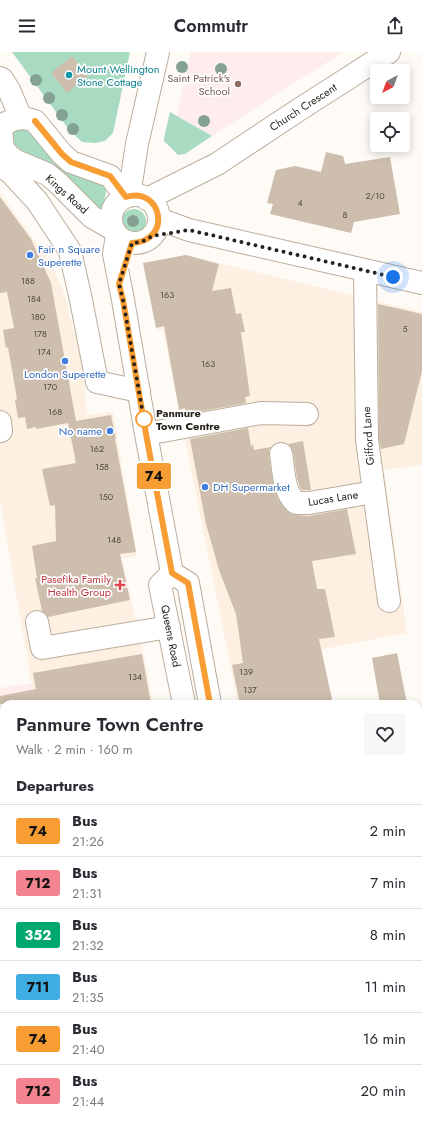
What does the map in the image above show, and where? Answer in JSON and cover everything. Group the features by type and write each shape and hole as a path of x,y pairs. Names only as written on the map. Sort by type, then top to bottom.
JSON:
{"street":[{"path":"158,52 137,144 138,217 114,254 172,573 188,583 209,700"},
{"name":"Church Crescent","path":"138,217 306,105 389,52"},
{"path":"0,78 9,90 9,116 1,131 1,154 11,173 37,201 70,251 97,382 140,391"},
{"path":"9,116 35,121 62,154 71,162 110,176 138,217"},
{"name":"Kings Road","path":"1,154 8,155 16,161 47,174 92,217 138,217 422,284"},
{"name":"Gifford Lane","path":"365,270 366,440 389,601"},
{"path":"146,434 261,413 308,414"},
{"name":"Lucas Lane","path":"281,454 286,490 290,498 296,503 309,503 374,492"},
{"name":"Queens Road","path":"172,573 160,585 183,700"},
{"path":"37,622 42,648 169,627"}],"shaded area":[{"name":"Saint Patrick's School","path":"191,52 343,52 212,136 177,116"},
{"path":"0,193 51,263 63,290 83,364 87,415 113,412 137,556 122,559 152,700 34,700 0,500"},
{"path":"186,255 422,312 422,465 384,470 407,633 298,654 306,700 237,700 163,330 157,330 143,263"},
{"path":"32,683 34,700 0,700 0,688"}],"green space":[{"path":"12,52 130,52 113,133 105,141 95,143 82,142 70,131"},
{"path":"170,112 212,136 185,154 178,155 164,141"},
{"path":"17,128 26,130 74,173 107,187 102,212 13,143 12,135"},
{"path":"134,209 142,213 146,221 142,229 134,233 126,229 122,221 126,213"}],"building":[{"name":"Mount Wellington Stone Cottage","path":"72,56 88,76 67,93 51,73"},
{"path":"326,152 343,156 345,164 390,157 400,214 354,222 351,233 270,214 273,204 267,203 276,170 295,166 321,172"},
{"path":"0,197 31,239 51,283 76,421 111,415 136,552 120,554 130,600 48,617 42,611 35,578 37,578 32,546 56,541 55,505 50,506 42,469 76,463 68,423 36,429 36,427 27,429 25,417 18,418 15,400 17,399 8,347 6,348 3,330 14,328 7,292 0,293"},
{"path":"186,255 219,264 212,291 231,288 236,314 241,313 245,332 241,332 250,396 245,397 246,403 186,414 185,408 179,410 164,326 156,328 143,263"},
{"path":"378,304 422,314 422,371 404,444 381,449 379,439"},
{"path":"248,428 251,446 253,445 254,450 271,447 269,450 269,456 273,483 278,499 287,511 291,514 309,516 347,509 356,554 312,561 317,589 325,589 335,637 319,639 332,700 239,700 232,665 243,663 236,614 219,570 206,524 190,439"},
{"path":"303,441 311,490 302,490 300,487 293,452 288,444"},
{"path":"397,653 406,700 379,700 372,658"},
{"path":"142,654 150,700 0,700 0,696 36,689 33,673"}],"bus line":[{"name":"74","path":"35,121 62,154 71,162 110,176 126,197 136,195 144,197 152,203 156,209 158,216 156,231 146,240 132,243 119,284 140,391 146,434 172,573 188,583 209,700"}],"place":[{"name":"Mount Wellington Stone Cottage","path":"69,75"},
{"name":"Saint Patrick's School","path":"238,84"},
{"name":"Fair n Square Superette","path":"30,255"},
{"name":"London Superette","path":"65,361"},
{"name":"Panmure Town Centre","path":"144,419"},
{"name":"No name","path":"110,431"},
{"name":"DH Supermarket","path":"205,487"},
{"name":"Pasefika Family Health Group","path":"120,585"}],"route":[{"path":"144,419 119,284 132,243 146,240 152,236 189,230 393,277"}]}
